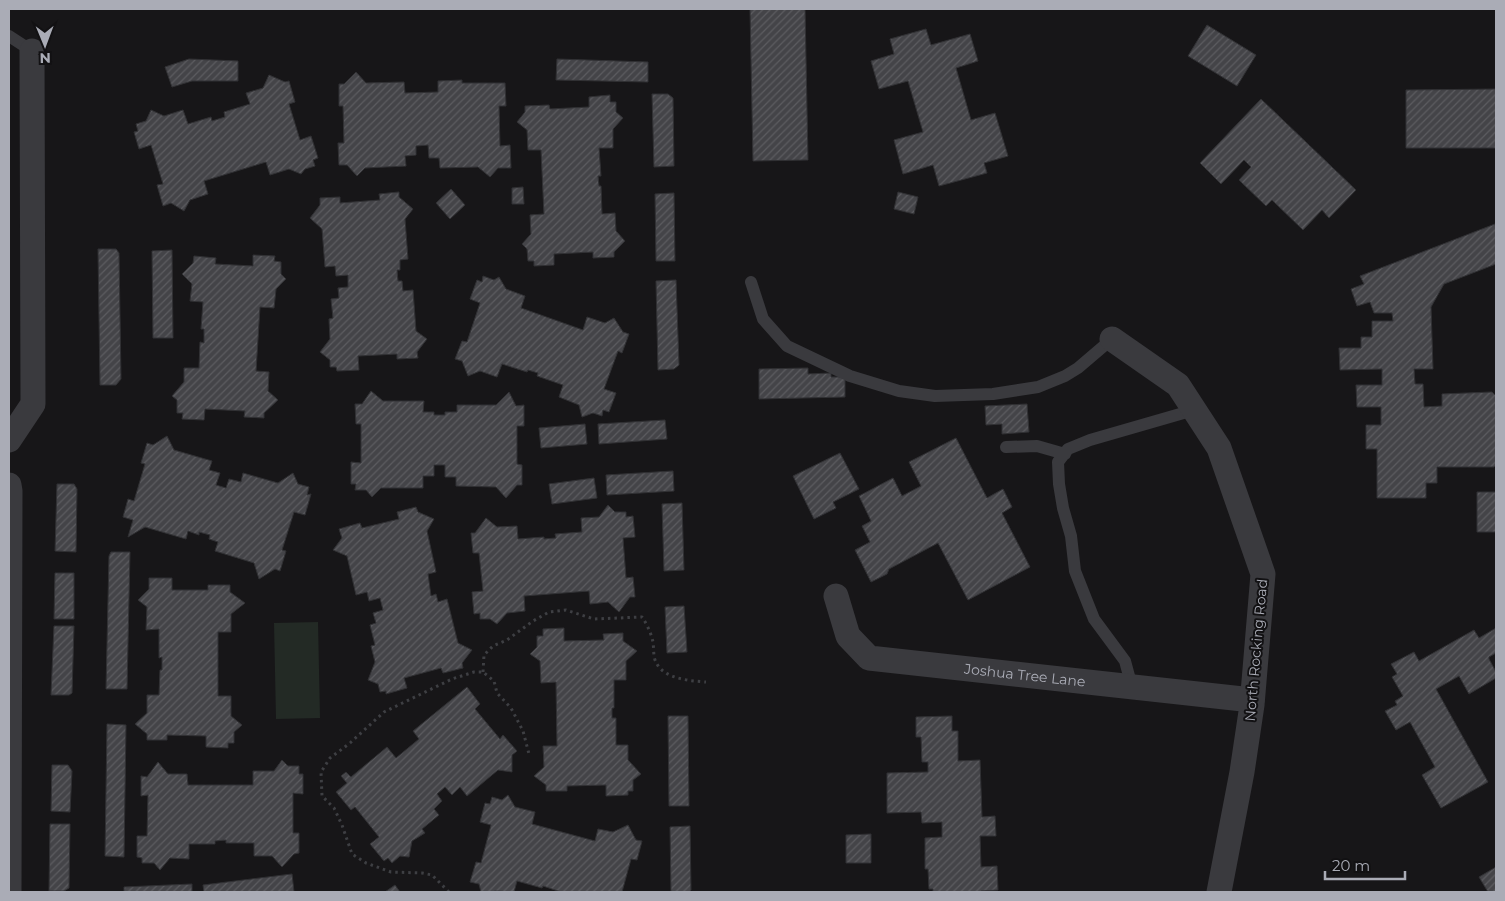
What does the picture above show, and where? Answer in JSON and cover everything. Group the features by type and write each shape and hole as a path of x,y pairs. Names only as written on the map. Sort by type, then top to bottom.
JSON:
{"street":[{"path":"9,440 33,404 32,51"},
{"name":"North Rocking Road","path":"1112,339 1178,385 1219,448 1263,574 1252,700 1242,772 1219,892"},
{"path":"9,485 9,892"},
{"name":"Joshua Tree Lane","path":"836,596 848,636 869,658 1252,700"}],"lane":[{"path":"9,36 32,51"},
{"path":"751,282 763,319 787,346 850,376 899,391 944,395 993,394 1038,387 1065,376 1078,368 1112,339"},
{"path":"1132,687 1125,661 1094,619 1076,571 1071,536 1059,484 1058,462 1068,450 1090,440 1194,410"},
{"path":"1006,447 1037,446 1065,454"}],"path":[{"path":"483,672 484,655 493,646 507,640 549,612 566,610 594,619 642,616 652,639 656,663 661,669 673,677 706,682"},
{"path":"449,892 432,875 391,872 366,863 352,854 334,808 322,796 321,772 330,758 350,743 384,712 452,679 474,672 483,672 494,681 497,693 511,708 523,731 529,754"}],"shaded area":[{"path":"318,622 320,718 276,719 274,623"}],"building":[{"path":"750,9 805,9 808,160 753,161"},
{"path":"1207,25 1256,55 1237,86 1188,56"},
{"path":"926,29 931,45 970,34 978,61 956,68 971,120 995,113 1008,156 984,163 987,173 939,186 933,165 903,174 894,140 923,132 908,81 879,89 871,61 894,54 890,39"},
{"path":"189,59 238,61 238,81 192,81 172,87 165,67"},
{"path":"557,59 648,62 648,82 556,80"},
{"path":"356,72 366,83 404,82 405,93 438,92 438,81 462,80 462,83 505,83 506,106 499,106 500,146 510,145 511,168 498,168 490,177 478,167 440,168 439,158 429,158 428,145 416,146 416,155 405,156 406,166 365,168 357,176 347,165 339,165 338,143 344,143 343,106 339,106 339,84 344,84"},
{"path":"269,75 285,82 289,81 295,102 289,104 300,140 311,136 318,158 313,160 315,166 305,169 301,174 289,169 270,175 266,162 204,181 208,194 190,200 184,211 171,203 163,206 157,185 163,184 151,145 139,149 134,132 138,131 136,124 146,121 151,110 164,116 183,110 188,124 211,117 212,121 225,117 224,112 250,104 246,93 263,88"},
{"path":"1496,89 1496,148 1406,148 1406,90"},
{"path":"652,94 668,94 673,98 674,166 654,167"},
{"path":"610,95 610,102 616,102 616,112 623,118 613,129 613,148 599,148 601,176 598,176 599,186 601,186 602,214 615,213 616,231 625,241 614,252 614,257 593,258 593,252 554,254 554,265 534,266 534,261 528,261 527,249 522,244 531,234 530,215 544,214 541,150 528,150 527,130 517,122 525,112 525,106 549,105 550,109 589,107 589,97"},
{"path":"1261,99 1356,190 1329,218 1322,210 1303,230 1272,200 1266,206 1239,180 1251,167 1244,160 1221,184 1200,163"},
{"path":"523,187 524,204 512,204 512,188"},
{"path":"451,189 465,205 450,219 436,203"},
{"path":"399,192 399,197 413,209 405,219 408,259 400,260 400,270 397,270 398,281 402,281 403,291 413,290 416,331 427,339 417,352 418,358 397,359 397,354 358,356 359,370 337,371 336,367 330,367 330,360 320,352 330,339 329,319 333,318 331,299 339,298 338,288 348,287 348,275 336,276 335,266 325,267 322,229 310,218 320,205 320,198 340,197 340,203 380,200 379,194"},
{"path":"898,192 918,197 914,214 894,209"},
{"path":"674,193 675,261 656,261 655,194"},
{"path":"1495,224 1496,264 1444,284 1431,307 1433,369 1414,369 1415,384 1423,384 1424,407 1442,406 1442,394 1492,392 1496,396 1496,465 1494,467 1437,467 1437,483 1426,483 1426,498 1377,498 1377,449 1366,449 1366,425 1381,425 1381,407 1357,407 1356,385 1382,385 1382,369 1340,370 1339,348 1361,348 1361,337 1372,337 1372,321 1393,321 1392,313 1374,313 1370,302 1357,306 1351,289 1364,284 1360,276"},
{"path":"98,249 116,249 119,253 121,379 116,385 100,385"},
{"path":"172,250 173,338 153,338 152,251"},
{"path":"253,255 275,256 274,261 281,262 281,274 286,279 276,289 274,308 260,307 256,371 269,372 268,391 278,400 264,413 264,418 244,417 245,411 205,409 204,420 182,419 183,413 177,413 177,400 172,396 184,382 184,368 199,368 200,342 204,343 204,329 201,329 203,302 190,301 192,284 182,274 193,263 194,256 216,258 215,264 253,266"},
{"path":"483,276 494,280 499,277 506,289 525,296 521,308 583,330 587,317 605,323 614,318 623,332 629,334 622,353 618,351 604,389 616,393 609,412 603,410 602,416 593,413 582,417 579,405 559,397 563,385 537,376 538,373 528,370 527,372 502,364 497,377 480,371 468,376 462,361 455,359 462,341 467,342 480,303 470,299 477,280 482,282"},
{"path":"676,280 679,365 674,369 658,370 656,281"},
{"path":"808,368 808,374 831,373 831,377 845,377 845,397 759,399 759,369"},
{"path":"371,391 383,401 424,401 423,412 434,412 434,415 445,415 445,412 457,412 457,405 496,405 509,392 516,406 524,405 524,426 517,426 517,464 522,465 522,485 517,485 506,498 496,487 456,486 456,477 445,477 445,465 434,465 434,476 423,476 423,488 381,488 372,497 366,490 355,490 356,484 351,484 351,462 361,463 361,424 356,424 355,404 362,404"},
{"path":"1027,404 1029,432 1002,434 1002,424 986,425 985,406"},
{"path":"665,420 667,439 599,444 598,424"},
{"path":"585,424 587,444 541,448 539,428"},
{"path":"167,436 174,450 212,461 209,470 220,473 216,485 226,488 229,479 241,482 243,473 278,483 293,473 298,484 309,487 307,495 311,494 305,515 294,512 282,550 286,551 280,571 275,569 259,579 254,563 215,551 218,542 209,539 210,535 199,532 199,535 188,531 186,539 145,527 128,537 133,520 123,517 128,499 134,501 145,464 141,463 147,443 153,445"},
{"path":"956,438 987,498 1003,489 1012,507 1002,513 1030,567 968,600 938,543 889,569 887,574 871,582 855,550 870,542 862,526 871,521 859,496 893,478 902,496 921,486 909,462"},
{"path":"840,453 859,489 833,502 836,508 814,519 793,476"},
{"path":"673,471 674,491 607,495 606,475"},
{"path":"594,478 597,498 552,504 549,484"},
{"path":"57,484 74,484 77,489 76,552 55,551"},
{"path":"1477,492 1496,492 1496,532 1477,532"},
{"path":"682,503 684,570 664,571 662,504"},
{"path":"608,505 615,512 626,512 626,517 633,516 635,537 623,538 626,578 633,577 635,597 630,597 619,612 608,602 590,604 589,591 524,596 525,611 507,613 497,624 490,619 480,619 480,613 474,614 472,592 483,591 479,553 473,553 471,533 475,533 486,518 497,527 517,526 518,539 556,538 555,534 582,532 581,518 599,517"},
{"path":"416,507 418,512 434,519 427,531 436,572 428,574 431,596 436,594 438,602 447,599 458,643 472,650 462,663 463,668 443,673 441,668 404,678 407,688 386,694 386,691 380,692 378,684 368,680 375,662 371,646 375,645 370,625 376,623 373,613 383,610 380,598 369,601 367,592 356,595 347,556 333,550 342,538 339,529 360,523 362,528 399,519 397,512"},
{"path":"111,552 130,552 127,689 106,689 109,556"},
{"path":"55,573 74,573 74,619 54,619"},
{"path":"149,578 172,578 172,590 208,590 208,585 230,585 230,592 245,603 231,614 231,632 218,632 218,696 231,696 231,716 242,725 234,732 234,743 228,743 228,748 206,747 206,736 167,735 167,740 147,740 147,734 135,724 147,713 147,695 159,695 160,670 162,670 162,657 159,658 159,629 146,630 147,607 138,600 149,589"},
{"path":"684,606 687,652 667,653 665,607"},
{"path":"54,626 74,626 72,693 69,695 51,695"},
{"path":"564,628 564,641 604,640 603,634 623,633 623,641 637,651 626,661 626,680 614,680 614,708 612,708 612,718 616,718 616,745 628,745 628,760 641,774 633,780 633,791 628,791 628,795 606,796 606,785 567,786 567,791 546,791 546,785 534,776 544,767 543,746 557,746 556,682 541,683 540,661 530,654 537,647 537,636 543,636 543,629"},
{"path":"1496,628 1496,653 1489,657 1489,659 1496,672 1496,678 1469,694 1459,676 1436,689 1488,782 1441,808 1422,775 1435,767 1410,722 1396,730 1385,711 1397,705 1395,701 1403,696 1392,677 1397,674 1391,664 1414,652 1419,661 1474,630 1479,638"},
{"path":"467,687 480,704 475,709 500,739 503,735 517,751 512,755 512,772 498,770 467,796 460,787 452,795 445,787 437,794 442,801 434,809 439,815 422,829 425,833 412,841 409,857 400,856 392,863 388,858 384,861 370,844 379,837 355,807 351,810 336,792 347,783 341,776 346,772 351,777 387,747 396,758 419,739 413,731"},
{"path":"668,716 688,716 689,806 669,806"},
{"path":"952,716 952,731 958,731 958,761 980,760 982,817 995,816 996,836 980,836 981,867 997,866 998,890 933,892 933,889 929,889 928,869 925,869 925,838 942,837 942,822 922,823 921,812 887,813 887,773 928,772 928,762 922,762 921,737 916,737 916,717"},
{"path":"107,724 126,725 124,857 105,856"},
{"path":"282,760 288,766 299,766 299,774 303,774 303,794 293,793 293,833 299,833 299,853 294,854 282,867 272,856 254,856 254,843 226,843 226,840 215,841 215,844 189,844 189,859 170,858 160,870 154,863 142,863 142,858 137,857 137,836 147,836 148,795 141,796 141,776 147,777 158,762 168,774 187,774 188,785 253,785 253,771 274,771"},
{"path":"52,765 68,765 72,771 70,812 51,811"},
{"path":"508,795 515,807 535,812 532,824 595,841 598,829 613,832 628,825 636,840 642,841 637,860 631,859 622,892 561,892 517,881 514,892 481,892 479,884 470,882 476,862 481,863 491,825 480,822 485,803 490,804 492,797 502,800"},
{"path":"50,824 70,824 69,888 64,891 49,891"},
{"path":"690,826 691,890 689,892 671,892 670,827"},
{"path":"871,834 871,863 846,863 846,835"},
{"path":"1496,867 1496,892 1488,892 1479,877"},
{"path":"292,874 294,892 204,892 203,885"},
{"path":"192,884 192,892 124,892 124,887"},
{"path":"395,885 400,892 385,892"}]}
